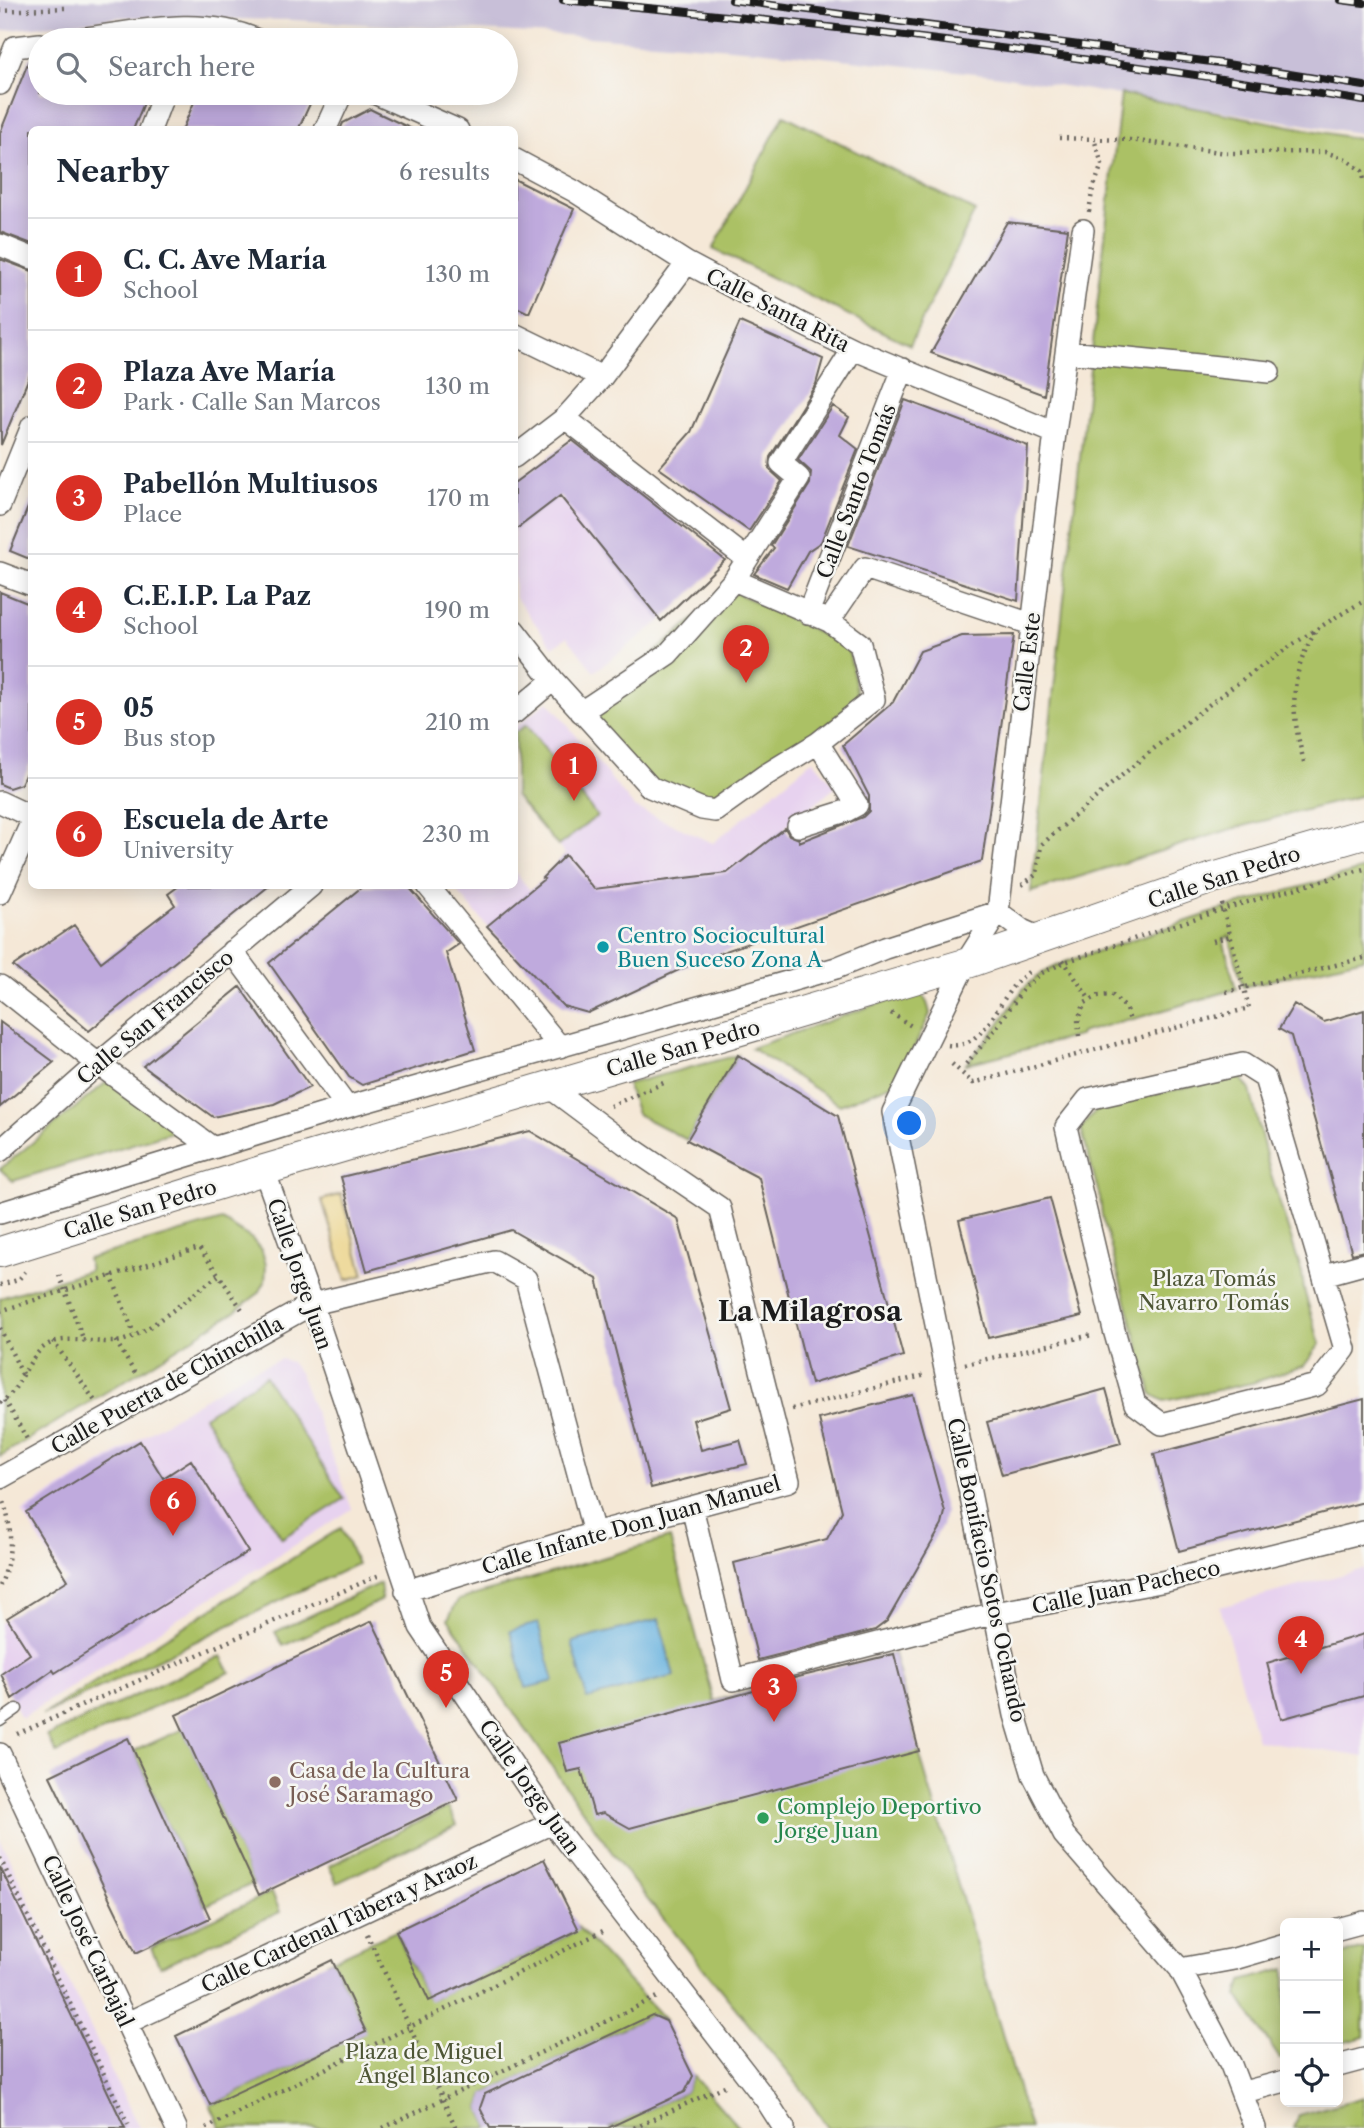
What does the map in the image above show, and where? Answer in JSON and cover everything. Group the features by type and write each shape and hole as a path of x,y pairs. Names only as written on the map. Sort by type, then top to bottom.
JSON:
{"main road":[{"name":"Calle San Pedro","path":"0,1252 264,1170 965,964 1038,952 1213,878 1364,834"}],"street":[{"path":"0,84 15,47 28,45"},
{"path":"152,126 159,105"},
{"path":"327,126 336,105"},
{"path":"401,105 449,126"},
{"name":"Calle Santa Rita","path":"518,161 574,191 687,263 853,349 1055,433"},
{"name":"Calle Este","path":"965,964 998,912 1031,624 1083,230"},
{"path":"0,245 28,256"},
{"path":"518,454 565,418 602,377 687,263"},
{"path":"518,336 602,377"},
{"path":"581,712 668,654 734,580 799,478 781,463 853,349"},
{"path":"1068,352 1269,372"},
{"name":"Calle Santo Tomás","path":"808,613 903,369"},
{"path":"565,418 747,559"},
{"path":"0,505 28,436"},
{"path":"829,621 865,568 1031,624"},
{"path":"0,573 28,584"},
{"path":"518,635 553,680 650,787 702,809 715,811 764,776 818,743 874,699 860,644 829,621 734,580"},
{"path":"518,710 553,680"},
{"path":"797,826 846,811 857,804 818,743"},
{"path":"0,803 28,817"},
{"path":"0,892 28,828"},
{"name":"Calle San Francisco","path":"0,1151 98,1064 307,889"},
{"path":"430,889 560,1047"},
{"path":"998,912 1022,930 1038,952"},
{"name":"Calle San Pedro","path":"0,1213 347,1107 836,968 885,948 998,912"},
{"path":"232,951 347,1107"},
{"name":"Calle Bonifacio Sotos Ochando","path":"965,964 893,1112 1015,1715 1033,1775 1064,1835 1180,1969 1244,2092 1255,2128"},
{"path":"0,986 98,1064 213,1148"},
{"path":"1243,1063 1265,1078 1345,1349 1317,1385 1162,1424 1135,1404 1114,1330 1066,1127 1088,1099 1243,1063"},
{"name":"Calle Infante Don Juan Manuel","path":"406,1591 594,1533 789,1481 720,1208 624,1143 549,1087"},
{"name":"Calle Jorge Juan","path":"264,1170 312,1304 420,1627 552,1823 784,2128"},
{"name":"Calle Puerta de Chinchilla","path":"0,1478 312,1304 494,1261 526,1279 594,1533"},
{"path":"1324,1275 1364,1264"},
{"name":"Calle Juan Pacheco","path":"692,1507 733,1680 995,1613 1166,1581 1364,1532"},
{"name":"Calle José Carbajal","path":"0,1754 176,2128"},
{"name":"Calle Cardenal Tabera y Araoz","path":"127,2023 552,1823"},
{"path":"1343,1928 1364,1922"},
{"path":"1180,1969 1234,1959 1280,1945"},
{"path":"1343,2065 1364,2059"},
{"path":"1244,2092 1280,2082"}],"lane":[{"path":"0,1721 17,1709"}],"path":[{"path":"0,11 65,8"},
{"path":"1059,138 1130,141 1227,153 1325,152 1346,159 1362,171 1364,179"},
{"path":"1083,230 1102,164 1094,139"},
{"path":"1015,890 1037,874 1041,845 1166,740 1239,683 1364,601"},
{"path":"1304,762 1292,704 1301,661 1315,631"},
{"path":"966,1064 994,1031 1024,988 1042,973 1065,962 1223,909 1364,869"},
{"path":"952,1064 973,1083 1249,1008 1220,899 1233,895"},
{"path":"1213,941 1230,936"},
{"path":"900,1017 918,1032 952,1046 963,1045 982,1032 1038,952"},
{"path":"1226,992 1364,958"},
{"path":"1065,962 1090,1000"},
{"path":"1079,1036 1078,1019 1084,1003 1098,996 1112,995 1125,1007 1130,1020"},
{"path":"0,1311 199,1248 243,1311"},
{"path":"59,1275 83,1341"},
{"path":"111,1275 134,1335"},
{"path":"29,1443 3,1402 33,1359 53,1341 96,1343 124,1340 219,1275"},
{"path":"0,1328 23,1376"},
{"path":"772,1414 945,1369 1114,1330"},
{"path":"53,1341 96,1402"},
{"path":"116,1341 137,1377"},
{"path":"0,1496 11,1528 5,1574 0,1586"},
{"path":"17,1734 399,1567"},
{"path":"0,1858 130,2128"},
{"path":"358,1914 456,2128"},
{"path":"206,2128 626,1920"},
{"path":"383,2128 679,1987"},
{"path":"634,2128 747,2076"}],"shaded area":[{"path":"0,0 1364,0 1364,134 994,75 756,50 518,32 518,28 439,28 290,20 122,17 0,31"},
{"path":"555,500 564,501 661,621 594,672 567,637 553,647 518,601 519,528"},
{"path":"548,701 634,807 713,843 813,760 836,787 727,873 607,887 606,902 518,799 518,725"},
{"path":"518,876 530,890 487,926 456,889 518,889"},
{"path":"281,1359 291,1362 300,1374 352,1509 21,1718 0,1673 0,1623 65,1581 22,1512 245,1373"},
{"path":"1364,1569 1364,1757 1257,1740 1220,1607"},
{"path":"0,1839 96,2039 139,2128 0,2128"}],"green space":[{"path":"1121,94 1364,140 1364,795 1228,830 1031,892"},
{"path":"784,115 975,211 910,345 713,249"},
{"path":"729,589 848,647 859,703 708,807 646,778 584,713"},
{"path":"526,725 597,816 558,846 518,799 518,731"},
{"path":"1364,869 1364,958 1243,987 1229,936 1223,939 1236,989 1080,1033 1079,1036 966,1064 994,1031 1024,988 1042,973 1065,962 1223,909"},
{"path":"914,991 921,994 930,1014 898,1082 840,1105 751,1048"},
{"path":"738,1055 687,1140 637,1114 627,1084"},
{"name":"Plaza Tomás Navarro Tomás","path":"1239,1075 1250,1090 1270,1172 1302,1273 1304,1290 1320,1344 1304,1366 1252,1383 1164,1401 1152,1394 1102,1216 1100,1198 1081,1128 1099,1107"},
{"path":"109,1080 178,1130 13,1181 0,1169"},
{"path":"222,1220 252,1239 262,1251 266,1265 265,1282 259,1293 141,1371 0,1456 0,1298 90,1270 87,1259"},
{"path":"265,1376 344,1499 282,1538 204,1416"},
{"path":"341,1528 357,1564 42,1715"},
{"name":"Complejo Deportivo Jorge Juan","path":"670,1538 714,1701 894,1654 920,1756 1030,2128 828,2128 803,2091 630,1878 448,1619 458,1600"},
{"path":"380,1583 382,1600 283,1646 275,1632"},
{"path":"221,1656 230,1672 56,1753 47,1736"},
{"path":"183,1729 254,1883 205,1906 134,1751"},
{"path":"448,1807 457,1825 337,1883 329,1866"},
{"path":"272,1892 280,1912 160,1967 151,1948"},
{"name":"Plaza de Miguel Ángel Blanco","path":"577,1926 666,2021 652,2015 485,2094 480,2108 490,2128 221,2128 209,2102 214,2104 362,2033 364,2028 334,1964 328,1962 400,1929 397,1935 427,1997 432,1999 575,1932"},
{"path":"1364,1948 1364,2037 1343,2043 1343,1981 1343,1954"},
{"path":"1280,1970 1280,2059 1238,1996 1242,1981"},
{"path":"693,2076 739,2128 608,2128 685,2092"},
{"path":"1364,2097 1364,2128 1293,2128 1298,2115 1327,2107 1343,2107 1343,2103"}],"sand":[{"path":"341,1194 364,1275 346,1280 322,1200"}],"water":[{"path":"659,1619 674,1676 587,1699 572,1642"},
{"path":"538,1623 554,1681 526,1688 510,1631"}],"building":[{"path":"28,63 28,105 143,105 135,126 28,126 28,242 0,232 0,133"},
{"path":"193,105 309,105 300,126 184,126"},
{"path":"370,109 406,126 342,126"},
{"path":"518,181 574,209 529,313 518,308"},
{"path":"1007,222 1068,229 1044,395 931,353"},
{"path":"0,259 28,270 28,380 1,445"},
{"path":"740,322 823,359 816,384 770,457 769,469 782,481 749,531 659,468 691,432"},
{"path":"905,400 1028,446 1018,601 848,546"},
{"path":"833,406 849,417 840,435 858,449 821,542 808,551 787,588 754,574 774,548 771,546 810,484 811,472 798,460"},
{"path":"572,440 725,560 661,621 560,496 518,528 518,480"},
{"path":"28,507 28,558 10,551"},
{"path":"0,592 28,603 28,768 21,784 9,788 0,784"},
{"path":"1014,635 982,861 700,960 588,1013 563,1006 487,926 544,879 542,878 565,855 594,889 727,873 785,828 789,835 799,839 799,842 863,817 869,811 869,796 843,745 893,702 920,651 962,636"},
{"path":"175,889 265,889 89,1031 13,966 74,925 101,962 175,905 168,894"},
{"path":"359,889 411,889 459,944 446,953 475,1050 362,1085 349,1077 269,963"},
{"path":"240,987 310,1087 274,1104 213,1117 143,1066"},
{"path":"1294,1004 1324,1022 1364,1010 1364,1251 1352,1254 1291,1036 1279,1029"},
{"path":"0,1022 54,1062 0,1107"},
{"path":"738,1055 838,1116 903,1356 811,1384 759,1178 687,1140"},
{"path":"530,1131 678,1219 731,1408 693,1420 701,1450 740,1440 747,1464 651,1488 597,1279 511,1230 367,1271 341,1177"},
{"path":"1050,1198 1082,1316 988,1338 959,1220"},
{"path":"1106,1389 1121,1443 1002,1475 987,1422"},
{"path":"913,1395 945,1512 942,1525 887,1621 875,1630 758,1660 734,1563 827,1539 842,1511 819,1419"},
{"path":"1364,1399 1364,1502 1179,1551 1154,1454"},
{"path":"140,1441 163,1478 191,1460 248,1552 55,1673 53,1670 12,1699 1,1674 30,1654 7,1618 68,1580 26,1512"},
{"name":"Casa de la Cultura José Saramago","path":"372,1621 458,1800 259,1895 176,1715"},
{"path":"1364,1634 1364,1696 1281,1719 1267,1663"},
{"path":"894,1654 919,1751 630,1828 603,1813 594,1815 581,1769 567,1772 559,1743 765,1688 765,1685"},
{"path":"128,1738 210,1918 136,1953 50,1776"},
{"path":"544,1859 579,1930 429,2001 396,1931"},
{"path":"0,1867 88,2050 125,2128 0,2128"},
{"path":"332,1960 366,2032 210,2105 176,2036"},
{"path":"652,2015 666,2021 693,2076 685,2092 608,2128 490,2128 480,2108 485,2094"}],"railway":[{"path":"563,0 964,43 1364,101"},
{"path":"732,0 1227,64 1364,86"},
{"path":"1341,0 1364,3"}],"place":[{"name":"Plaza Ave María","path":"746,683"},
{"name":"C. C. Ave María","path":"574,801"},
{"name":"Centro Sociocultural Buen Suceso Zona A","path":"603,947"},
{"name":"Escuela de Arte","path":"173,1536"},
{"name":"C.E.I.P. La Paz","path":"1301,1674"},
{"name":"05","path":"446,1708"},
{"name":"Pabellón Multiusos","path":"774,1722"},
{"name":"Casa de la Cultura José Saramago","path":"275,1782"},
{"name":"Complejo Deportivo Jorge Juan","path":"763,1818"}],"district":[{"name":"La Milagrosa","path":"810,1311"}]}
